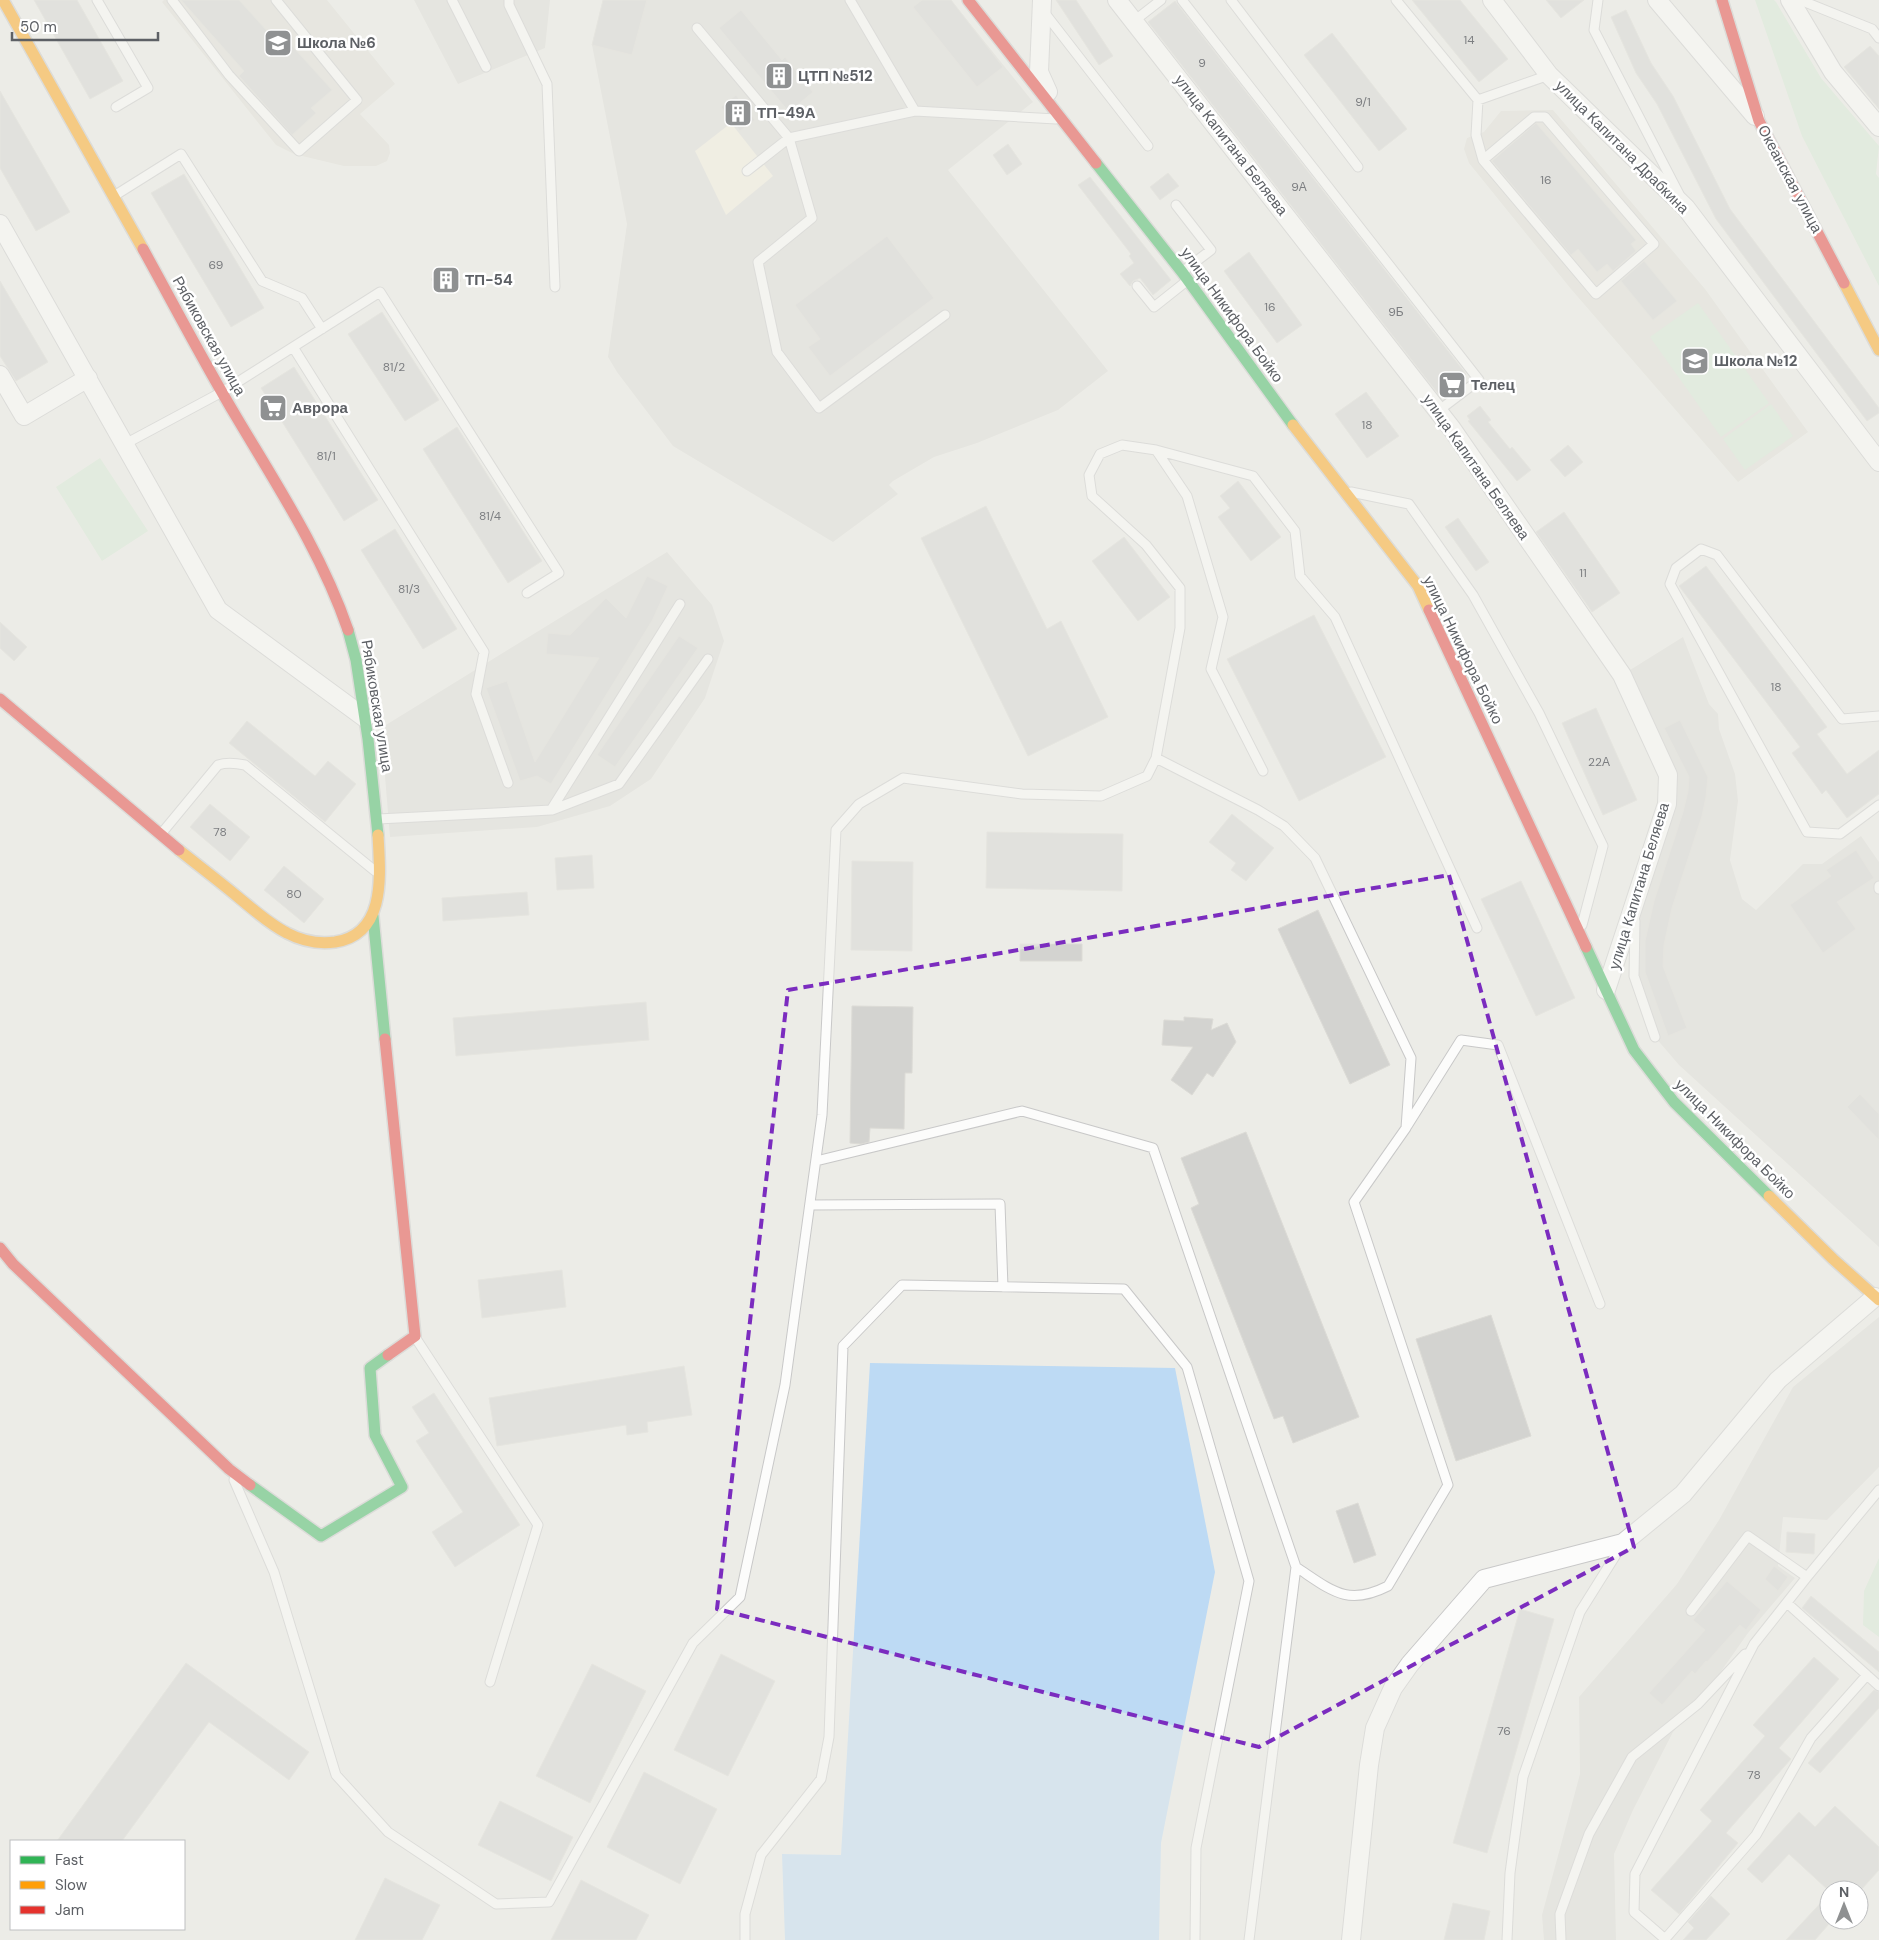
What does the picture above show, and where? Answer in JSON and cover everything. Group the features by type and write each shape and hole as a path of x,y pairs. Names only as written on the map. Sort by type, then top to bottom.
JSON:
{"street":[{"name":"Рябиковская улица","path":"0,699 161,834 286,934 309,942 332,943 361,933 368,926 377,904 379,874 378,819 373,770 352,641 339,606 313,548 222,392 3,0"},
{"name":"улица Никифора Бойко","path":"968,0 1185,276 1344,491 1418,586 1634,1050 1674,1102 1877,1299"},
{"name":"улица Капитана Драбкина","path":"1492,0 1549,74 1686,208 1879,462"},
{"path":"1657,0 1759,121"},
{"name":"Океанская улица","path":"1722,0 1759,121 1876,337 1879,350"},
{"path":"1790,0 1833,72 1879,127"},
{"path":"1040,4 1039,72 1061,119"},
{"name":"улица Капитана Беляева","path":"1126,8 1438,411 1622,675 1668,775 1666,804 1606,990"},
{"path":"0,224 218,610 365,718"},
{"path":"0,375 24,416 88,378"},
{"path":"0,1248 14,1264 229,1470 321,1536 402,1487 374,1435 370,1368 415,1336 373,916"},
{"path":"1351,1940 1375,1728 1393,1688 1410,1664 1484,1579 1624,1543 1684,1494 1778,1380 1877,1299"}],"lane":[{"path":"97,0 148,88 116,106"},
{"path":"172,0 229,74 299,150 357,100 276,0"},
{"path":"452,0 486,67"},
{"path":"509,0 509,5 547,84 555,287"},
{"path":"850,0 915,111"},
{"path":"1126,8 1161,0"},
{"path":"1182,0 1479,380 1438,411"},
{"path":"1231,0 1358,166"},
{"path":"1396,0 1478,100 1476,135 1482,160 1596,294 1654,244 1545,117 1534,117 1482,160"},
{"path":"1598,0 1594,30 1686,208"},
{"path":"1800,0 1872,29 1879,38"},
{"path":"1040,4 1148,146"},
{"path":"697,28 789,138 812,218 758,262 777,352 820,408 945,314"},
{"path":"1478,100 1549,74"},
{"path":"747,171 789,138 915,111 1061,119"},
{"path":"114,196 181,154 262,281 302,298 322,329"},
{"path":"1137,286 1154,307 1211,250 1176,205"},
{"path":"125,444 222,392 380,292 559,573 527,593"},
{"path":"293,347 484,652 476,694 508,783"},
{"path":"229,1470 274,1572 336,1775 388,1832 496,1904 549,1902 693,1643 740,1597 785,1385 822,1115 836,830 859,804 903,778 1022,794 1101,796 1147,776 1156,758 1180,628 1180,588 1146,545 1092,496 1089,475 1100,454 1122,445 1156,450 1253,476 1295,531 1300,576 1335,617 1477,928"},
{"path":"1156,450 1187,496 1223,617 1211,669 1263,771"},
{"path":"1344,491 1409,504 1473,595 1523,688 1539,713 1603,846 1580,932"},
{"path":"1879,716 1842,718 1717,554 1701,549 1676,568 1670,584 1807,832 1840,834 1879,805"},
{"path":"552,810 680,604"},
{"path":"378,819 552,810 619,784 708,659"},
{"path":"1156,758 1258,810 1284,826 1314,858 1411,1058 1406,1128"},
{"path":"161,834 218,765 234,763 245,765 379,874"},
{"path":"1636,898 1634,976 1655,1037"},
{"path":"1296,1567 1332,1591 1354,1596 1372,1594 1388,1586 1448,1485 1354,1202 1406,1128 1461,1040 1498,1045 1600,1304"},
{"path":"816,1161 1022,1111 1153,1148 1296,1567 1249,1940"},
{"path":"810,1205 1000,1204 1003,1286"},
{"path":"746,1940 745,1914 761,1854 821,1779 830,1736 843,1346 902,1285 1124,1289 1187,1367 1249,1581 1196,1848 1195,1940"},
{"path":"415,1336 538,1525 490,1682"},
{"path":"1561,1940 1560,1914 1589,1834 1632,1757 1698,1704 1754,1644 1879,1490"},
{"path":"1691,1611 1748,1536 1807,1577"},
{"path":"1507,1940 1510,1873 1522,1777 1580,1612 1624,1543"},
{"path":"1787,1603 1879,1686"},
{"path":"1754,1644 1636,1874 1634,1912 1665,1939 1756,1835 1811,1738 1867,1675"}],"highlighted area":[{"path":"1449,875 1634,1547 1259,1747 717,1609 788,990"}],"shaded area":[{"name":"Школа №6","path":"164,0 327,0 395,84 360,114 389,145 390,153 387,161 376,166 344,166 294,154 276,145 162,2"},
{"path":"414,0 550,0 545,48 458,84"},
{"path":"603,0 951,0 1033,102 948,170 1108,371 1058,410 977,443 934,457 893,481 889,485 898,494 833,542 673,446 617,372 608,357 627,224 592,45"},
{"name":"Школа №12","path":"1553,110 1705,289 1808,432 1738,482 1571,289 1469,163 1464,149 1467,138 1484,132 1501,111"},
{"path":"667,552 712,605 724,641 705,698 651,779 610,806 537,827 390,837 381,728"},
{"path":"1683,637 1709,704 1718,714 1719,729 1735,774 1738,801 1730,860 1742,899 1756,910 1803,864 1822,864 1861,836 1879,862 1879,1247 1679,1065 1655,1037 1634,976 1634,940 1668,775 1622,675"},
{"path":"1879,1317 1879,1467 1827,1520 1783,1517 1778,1566 1795,1578 1748,1633 1698,1704 1673,1732 1633,1810 1614,1854 1616,1940 1544,1940 1542,1915 1580,1774 1579,1697 1677,1584 1719,1520 1793,1387"}],"green space":[{"path":"1755,0 1774,0 1776,2 1821,78 1879,146 1876,174 1879,178 1879,286 1802,136"},
{"path":"1698,303 1769,403 1721,437 1650,337"},
{"path":"1771,404 1793,436 1745,470 1723,439"},
{"path":"100,458 148,531 102,561 56,487"},
{"path":"1879,1558 1879,1637 1863,1625 1864,1591"}],"sand":[{"path":"731,123 773,176 726,215 695,151"}],"water":[{"path":"870,1363 1175,1368 1215,1572 1161,1843 1159,1940 785,1940 782,1854 841,1855"}],"building":[{"path":"34,0 77,0 123,81 90,99"},
{"path":"181,0 239,0 277,42 283,36 332,90 311,108 316,113 292,135 239,76 244,71"},
{"path":"603,0 647,0 632,55 592,45"},
{"path":"922,0 951,0 1003,67 977,87 913,7"},
{"path":"1056,0 1076,0 1113,56 1099,65"},
{"path":"1412,0 1460,0 1508,59 1479,82"},
{"path":"1546,0 1584,0 1561,18"},
{"path":"1175,1 1466,374 1439,395 1148,22"},
{"name":"ЦТП №512","path":"741,10 782,60 785,57 813,92 789,112 719,28"},
{"path":"1626,10 1651,63 1673,96 1730,209 1879,408 1879,413 1867,421 1716,219 1657,104 1636,73 1611,17"},
{"path":"1332,33 1407,129 1379,151 1304,55"},
{"path":"1870,46 1879,56 1879,109 1844,67"},
{"path":"0,91 70,212 36,231 0,168"},
{"name":"ТП-49А","path":"736,95 755,120 740,131 721,107"},
{"path":"1536,123 1636,240 1631,244 1636,251 1613,271 1607,264 1597,272 1578,249 1571,255 1492,161"},
{"path":"1008,144 1022,164 1007,175 993,155"},
{"path":"1168,173 1179,186 1160,200 1150,187"},
{"path":"184,174 264,308 231,327 151,193"},
{"path":"1090,177 1171,280 1153,295 1140,278 1133,281 1130,286 1120,274 1134,263 1129,256 1131,254 1078,185"},
{"path":"887,236 934,298 830,376 808,347 820,339 795,305"},
{"path":"1249,252 1302,325 1277,343 1224,271"},
{"path":"1644,261 1677,301 1653,320 1621,281"},
{"name":"ТП-54","path":"452,266 461,281 440,293 431,279"},
{"path":"0,281 48,362 16,381 0,356"},
{"path":"382,312 439,400 405,421 348,334"},
{"path":"294,367 378,500 344,521 261,388"},
{"path":"1366,392 1399,436 1367,458 1335,414"},
{"path":"1480,406 1491,420 1488,422 1510,449 1512,447 1531,470 1517,481 1468,421 1470,420 1467,416"},
{"path":"457,427 542,561 508,583 423,449"},
{"path":"1568,445 1583,462 1565,477 1550,460"},
{"path":"1238,481 1281,537 1251,561 1218,517 1230,508 1220,496"},
{"path":"986,506 1047,629 1061,621 1108,717 1028,756 921,538"},
{"path":"1564,512 1620,593 1592,612 1536,532"},
{"path":"1458,518 1489,562 1476,571 1445,527"},
{"path":"395,529 457,629 423,649 361,550"},
{"path":"1124,537 1170,597 1138,621 1092,561"},
{"path":"1706,566 1827,727 1817,734 1847,774 1879,750 1879,794 1847,818 1826,790 1822,794 1792,753 1800,747 1679,586"},
{"path":"647,576 668,586 652,621 551,784 537,776 520,781 486,688 507,681 535,762 599,658 546,654 548,633 570,635 606,598 626,618"},
{"path":"1314,615 1386,757 1299,801 1227,659"},
{"path":"0,622 27,647 14,661 0,648"},
{"path":"679,636 698,648 615,767 597,755"},
{"path":"1596,708 1637,800 1603,815 1562,723"},
{"path":"1680,720 1708,777 1702,816 1672,908 1664,945 1663,966 1687,1028 1668,1036 1645,972 1645,941 1654,901 1688,791 1689,777 1664,728"},
{"path":"247,721 315,776 328,761 356,784 325,822 229,743"},
{"path":"210,804 250,837 230,861 190,827"},
{"path":"1232,814 1274,848 1246,881 1231,870 1236,863 1209,842"},
{"path":"987,832 1123,834 1122,891 986,888"},
{"path":"1856,850 1874,878 1837,902 1856,929 1823,953 1790,905 1831,876 1826,870"},
{"path":"592,855 594,888 557,890 555,858"},
{"path":"852,861 913,862 912,951 851,950"},
{"path":"284,866 324,899 304,923 264,890"},
{"path":"1521,881 1575,998 1536,1016 1481,899"},
{"path":"527,892 529,915 443,921 442,898"},
{"path":"1318,910 1390,1065 1350,1084 1278,929"},
{"path":"1020,944 1082,944 1082,961 1020,961"},
{"path":"646,1002 649,1040 456,1056 453,1018"},
{"path":"852,1006 913,1007 912,1073 905,1073 904,1129 870,1128 869,1142 861,1144 850,1143"},
{"path":"1184,1017 1213,1019 1211,1030 1227,1023 1236,1042 1213,1077 1207,1073 1192,1095 1171,1080 1193,1047 1162,1045 1164,1020 1184,1021"},
{"path":"1860,1094 1879,1114 1879,1140 1847,1107"},
{"path":"1246,1132 1359,1417 1293,1443 1283,1416 1274,1419 1191,1208 1199,1204 1181,1158"},
{"path":"562,1270 566,1307 482,1318 478,1280"},
{"path":"1491,1315 1531,1436 1456,1461 1416,1339"},
{"path":"684,1366 692,1415 647,1422 648,1432 627,1435 626,1425 497,1446 489,1398"},
{"path":"434,1393 520,1525 455,1567 432,1532 463,1512 416,1441 429,1433 412,1407"},
{"path":"1358,1503 1376,1555 1354,1563 1336,1511"},
{"path":"1787,1532 1815,1534 1814,1554 1786,1552"},
{"path":"1774,1566 1788,1577 1778,1591 1765,1579"},
{"path":"1727,1581 1761,1610 1746,1630 1740,1625 1695,1674 1692,1671 1662,1705 1649,1693 1705,1630 1693,1620"},
{"path":"1811,1596 1879,1652 1879,1672 1802,1608"},
{"path":"1520,1609 1554,1619 1487,1853 1453,1843"},
{"path":"721,1654 775,1681 728,1776 674,1750"},
{"path":"1814,1657 1839,1679 1779,1748 1791,1759 1726,1833 1738,1843 1679,1914 1651,1890 1712,1821 1700,1810 1765,1736 1753,1725"},
{"path":"186,1663 309,1752 289,1780 209,1722 123,1840 58,1840"},
{"path":"592,1664 646,1691 590,1803 536,1776"},
{"path":"1874,1690 1879,1692 1879,1708 1820,1773 1808,1763"},
{"path":"644,1772 717,1809 680,1884 607,1847"},
{"path":"500,1801 573,1837 551,1881 478,1845"},
{"path":"1835,1806 1879,1847 1879,1870 1869,1881 1819,1880 1819,1882 1789,1854 1762,1883 1747,1869 1799,1812 1815,1827"},
{"path":"385,1878 440,1905 422,1940 355,1940"},
{"path":"581,1880 649,1915 636,1940 551,1940"},
{"path":"1711,1896 1730,1914 1706,1940 1683,1940 1694,1928 1688,1922"},
{"path":"1453,1903 1490,1911 1484,1940 1444,1940"},
{"path":"1819,1905 1819,1930 1824,1930 1815,1940 1786,1940"}],"traffic: fast":[{"path":"1096,163 1182,272 1293,425"},
{"path":"348,630 356,660 368,739 378,835"},
{"path":"373,916 385,1039"},
{"path":"1586,947 1634,1050 1674,1102 1769,1196"},
{"path":"250,1485 321,1536 402,1487 375,1435 370,1368 388,1355"}],"traffic: slow":[{"path":"3,0 143,249"},
{"path":"1844,283 1879,350"},
{"path":"1293,425 1418,586 1429,610"},
{"path":"179,850 280,929 305,940 329,943 352,937 364,927 372,915 377,900 379,884 378,835"},
{"path":"1769,1196 1833,1259 1879,1300"}],"traffic: jam":[{"path":"968,0 1096,163"},
{"path":"1722,0 1759,121 1844,283"},
{"path":"143,249 213,376 298,521 325,575 348,630"},
{"path":"1429,610 1586,947"},
{"path":"0,699 179,850"},
{"path":"385,1039 415,1336 388,1355"},
{"path":"0,1248 13,1264 229,1469 250,1485"}],"place":[{"name":"Школа №6","path":"278,43"},
{"name":"ЦТП №512","path":"779,76"},
{"name":"ТП-49А","path":"738,113"},
{"name":"ТП-54","path":"446,280"},
{"name":"Школа №12","path":"1695,361"},
{"name":"Телец","path":"1452,385"},
{"name":"Аврора","path":"273,408"}]}
